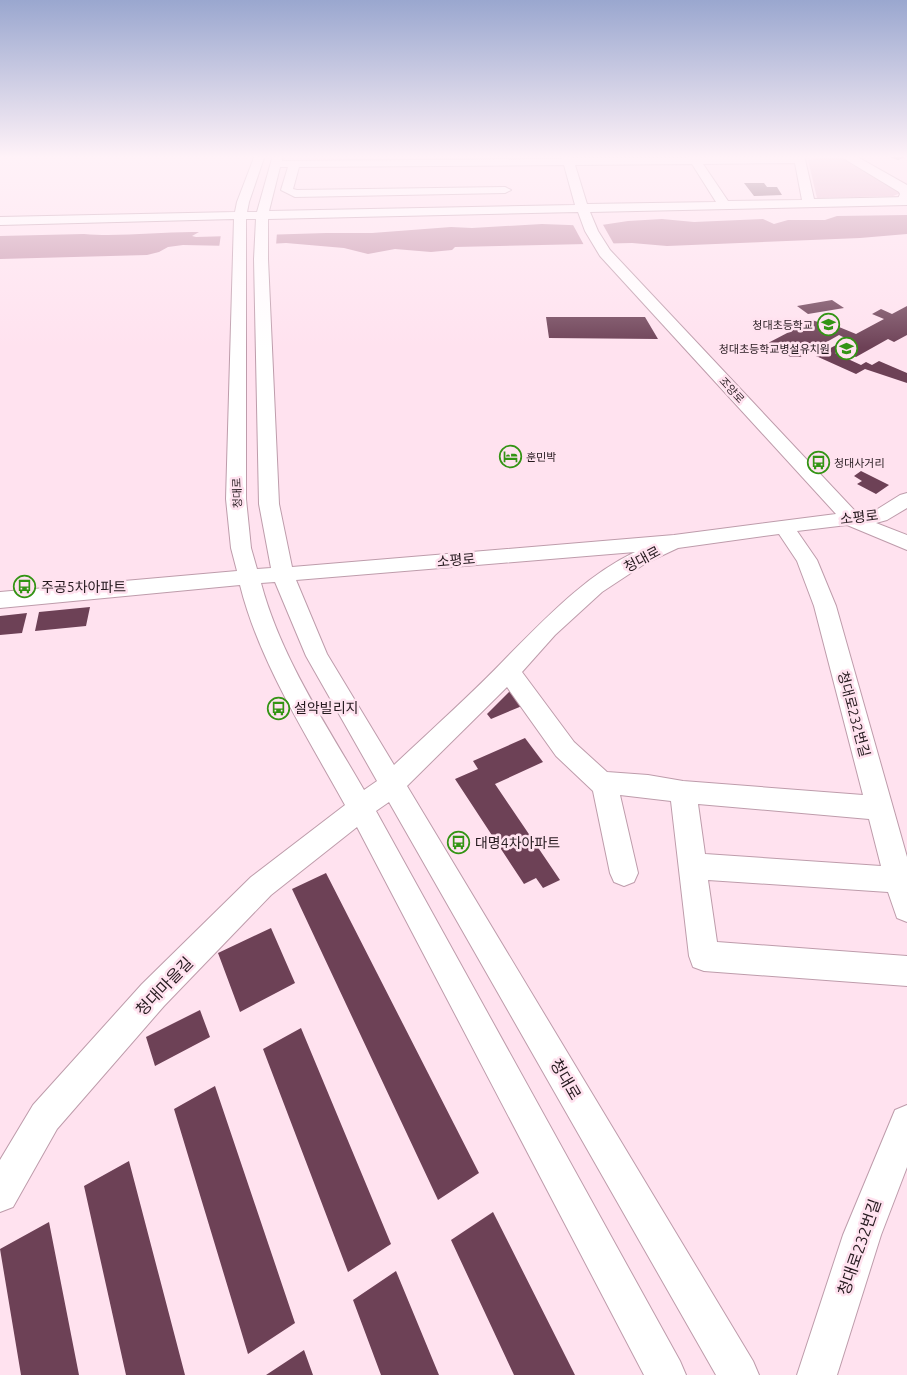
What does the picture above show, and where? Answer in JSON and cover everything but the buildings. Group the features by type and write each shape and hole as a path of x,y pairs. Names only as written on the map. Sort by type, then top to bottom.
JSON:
{"street":[{"path":"0,222 93,219"},
{"path":"205,219 239,221 285,219"},
{"name":"조양로","path":"587,219 599,246 606,254 852,520 907,542"},
{"name":"청대로","path":"239,221 237,260 236,499 241,548 258,614 274,651 666,1375"},
{"name":"청대로","path":"261,221 269,504 283,575 301,622 317,656 739,1375"},
{"name":"소평로","path":"0,600 247,577 674,542 880,516 891,511 907,499"},
{"name":"청대로232번길","path":"784,527 807,560 825,606 907,908"},
{"name":"청대로","path":"360,807 393,783 508,672 547,629 594,587 640,558 674,542"},
{"path":"508,672 565,750 605,786 624,874"},
{"path":"600,782 648,786 683,792 879,808"},
{"path":"683,792 704,956 907,971"},
{"name":"청대마을길","path":"0,1194 45,1117 153,995 261,886 360,807"},
{"path":"692,866 899,880"},
{"name":"청대로232번길","path":"817,1375 862,1235 907,1122"}],"shaded area":[{"path":"659,219 694,222 763,219 774,224 788,220 907,219 907,234 860,238 667,246 632,243 455,247 452,250 431,252 395,249 368,254 344,248 286,243 232,246 183,245 168,247 147,255 0,259 0,236 199,232 192,236 196,237 372,233 451,227 472,228 542,224 595,226"}],"pier":[{"path":"572,223 602,223 615,246 585,247"},
{"path":"277,232 276,246 219,248 221,234"}],"place":[{"name":"청대초등학교","path":"829,325"},
{"name":"청대초등학교병설유치원","path":"846,349"},
{"name":"훈민박","path":"510,457"},
{"name":"청대사거리","path":"818,463"},
{"name":"주공5차아파트","path":"25,587"},
{"name":"설악빌리지","path":"278,708"},
{"name":"대명4차아파트","path":"459,843"}]}
